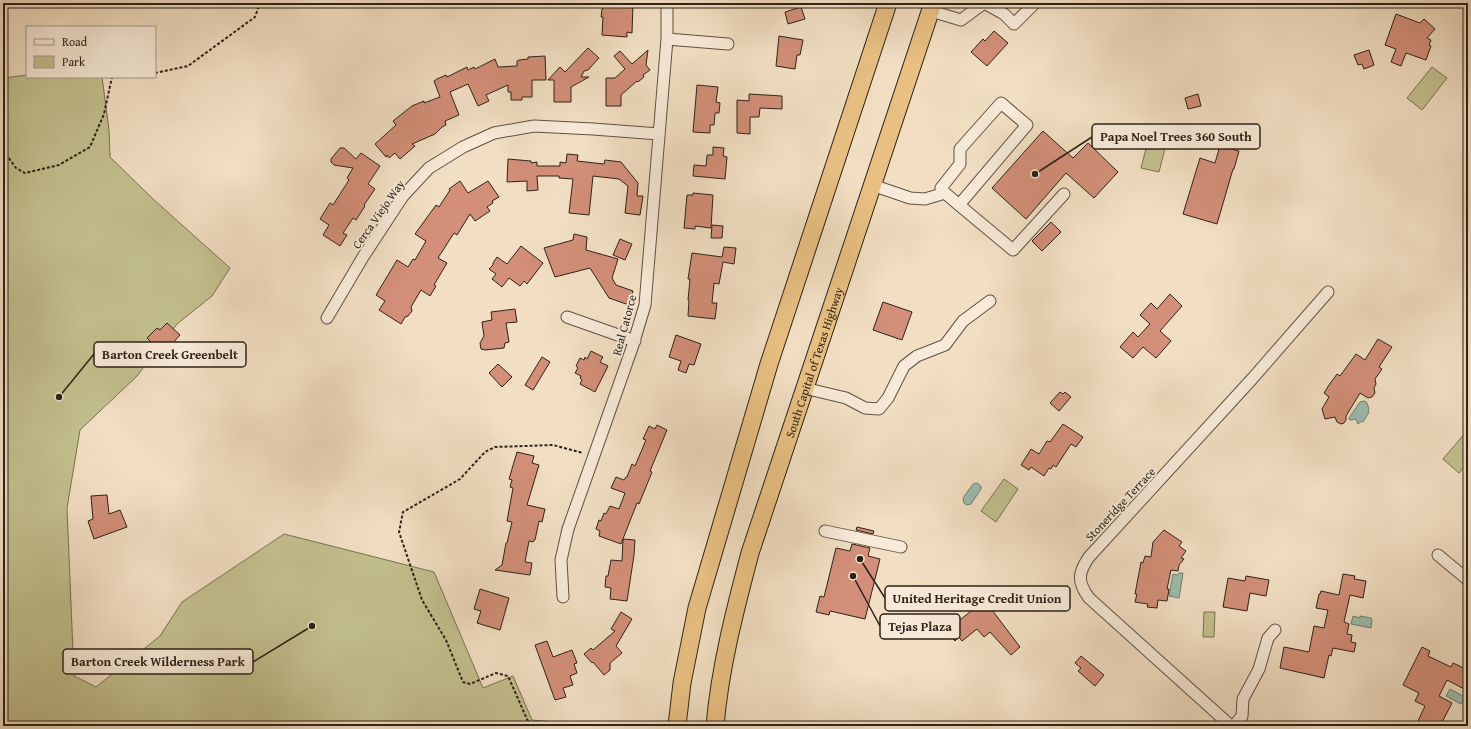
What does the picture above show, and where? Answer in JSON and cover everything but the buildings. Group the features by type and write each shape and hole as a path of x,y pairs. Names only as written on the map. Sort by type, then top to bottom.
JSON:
{"highway":[{"path":"677,726 682,683 697,608 769,364 888,3"},
{"name":"South Capital of Texas Highway","path":"715,726 725,657 735,610 750,553 932,7"}],"street":[{"name":"Real Catorce","path":"563,596 561,560 568,529 635,341 645,305 667,39 667,3"},
{"path":"932,7 961,20 984,3 1004,14 1014,24 1035,3"},
{"path":"667,39 728,44"},
{"path":"959,205 1027,125 1001,103 960,149 960,164 941,188 945,193 959,205 1013,250 1064,194"},
{"name":"Cerca Viejo Way","path":"327,318 363,257 403,196 429,168 463,147 494,133 534,126 592,128 659,134"},
{"path":"872,185 910,198 925,199 945,193"},
{"name":"Stoneridge Terrace","path":"1232,726 1089,598 1081,584 1080,576 1082,567 1094,551 1242,390 1328,292"},
{"path":"804,388 846,398 865,408 878,409 888,398 904,366 917,356 945,345 962,321 990,301"},
{"path":"567,317 635,341"},
{"path":"825,531 901,547"},
{"path":"1438,554 1468,580"},
{"path":"1232,726 1242,716 1243,699 1259,669 1268,638 1274,630"}],"path":[{"path":"156,73 188,66 255,17 260,3"},
{"path":"3,150 16,168 25,173 59,165 90,147 104,114 112,78"},
{"path":"3,178 7,154"},
{"path":"530,726 508,676 496,673 470,684 463,682 446,640 422,600 399,532 403,512 460,479 485,452 495,447 553,445 594,456"}],"green space":[{"path":"1432,67 1447,78 1422,110 1407,98"},
{"path":"26,75 26,78 102,78 109,130 110,157 153,199 230,268 212,296 177,324 137,376 80,430 67,508 74,676 96,687 160,636 182,602 284,534 434,572 483,688 513,676 532,720 602,726 3,726 3,78"},
{"path":"1151,129 1169,133 1159,172 1141,168"},
{"path":"1466,432 1468,433 1468,462 1459,473 1443,459"},
{"path":"1004,479 1018,489 996,522 981,511"},
{"path":"1204,612 1215,612 1214,637 1203,637"}],"shaded area":[{"path":"1365,401 1369,412 1363,422 1362,421 1358,424 1356,419 1350,420 1349,418 1360,402"},
{"path":"977,483 981,486 981,489 971,504 967,505 964,503 963,498 973,484"},
{"path":"1179,573 1183,573 1179,598 1169,596 1173,574 1177,575"},
{"path":"1353,616 1360,618 1360,616 1371,618 1371,628 1351,624"},
{"path":"1450,689 1465,697 1461,704 1446,696"}],"place":[{"name":"Papa Noel Trees 360 South","path":"1035,174"},
{"name":"Barton Creek Greenbelt","path":"59,397"},
{"name":"United Heritage Credit Union","path":"860,559"},
{"name":"Tejas Plaza","path":"853,576"},
{"name":"Barton Creek Wilderness Park","path":"312,626"}]}
